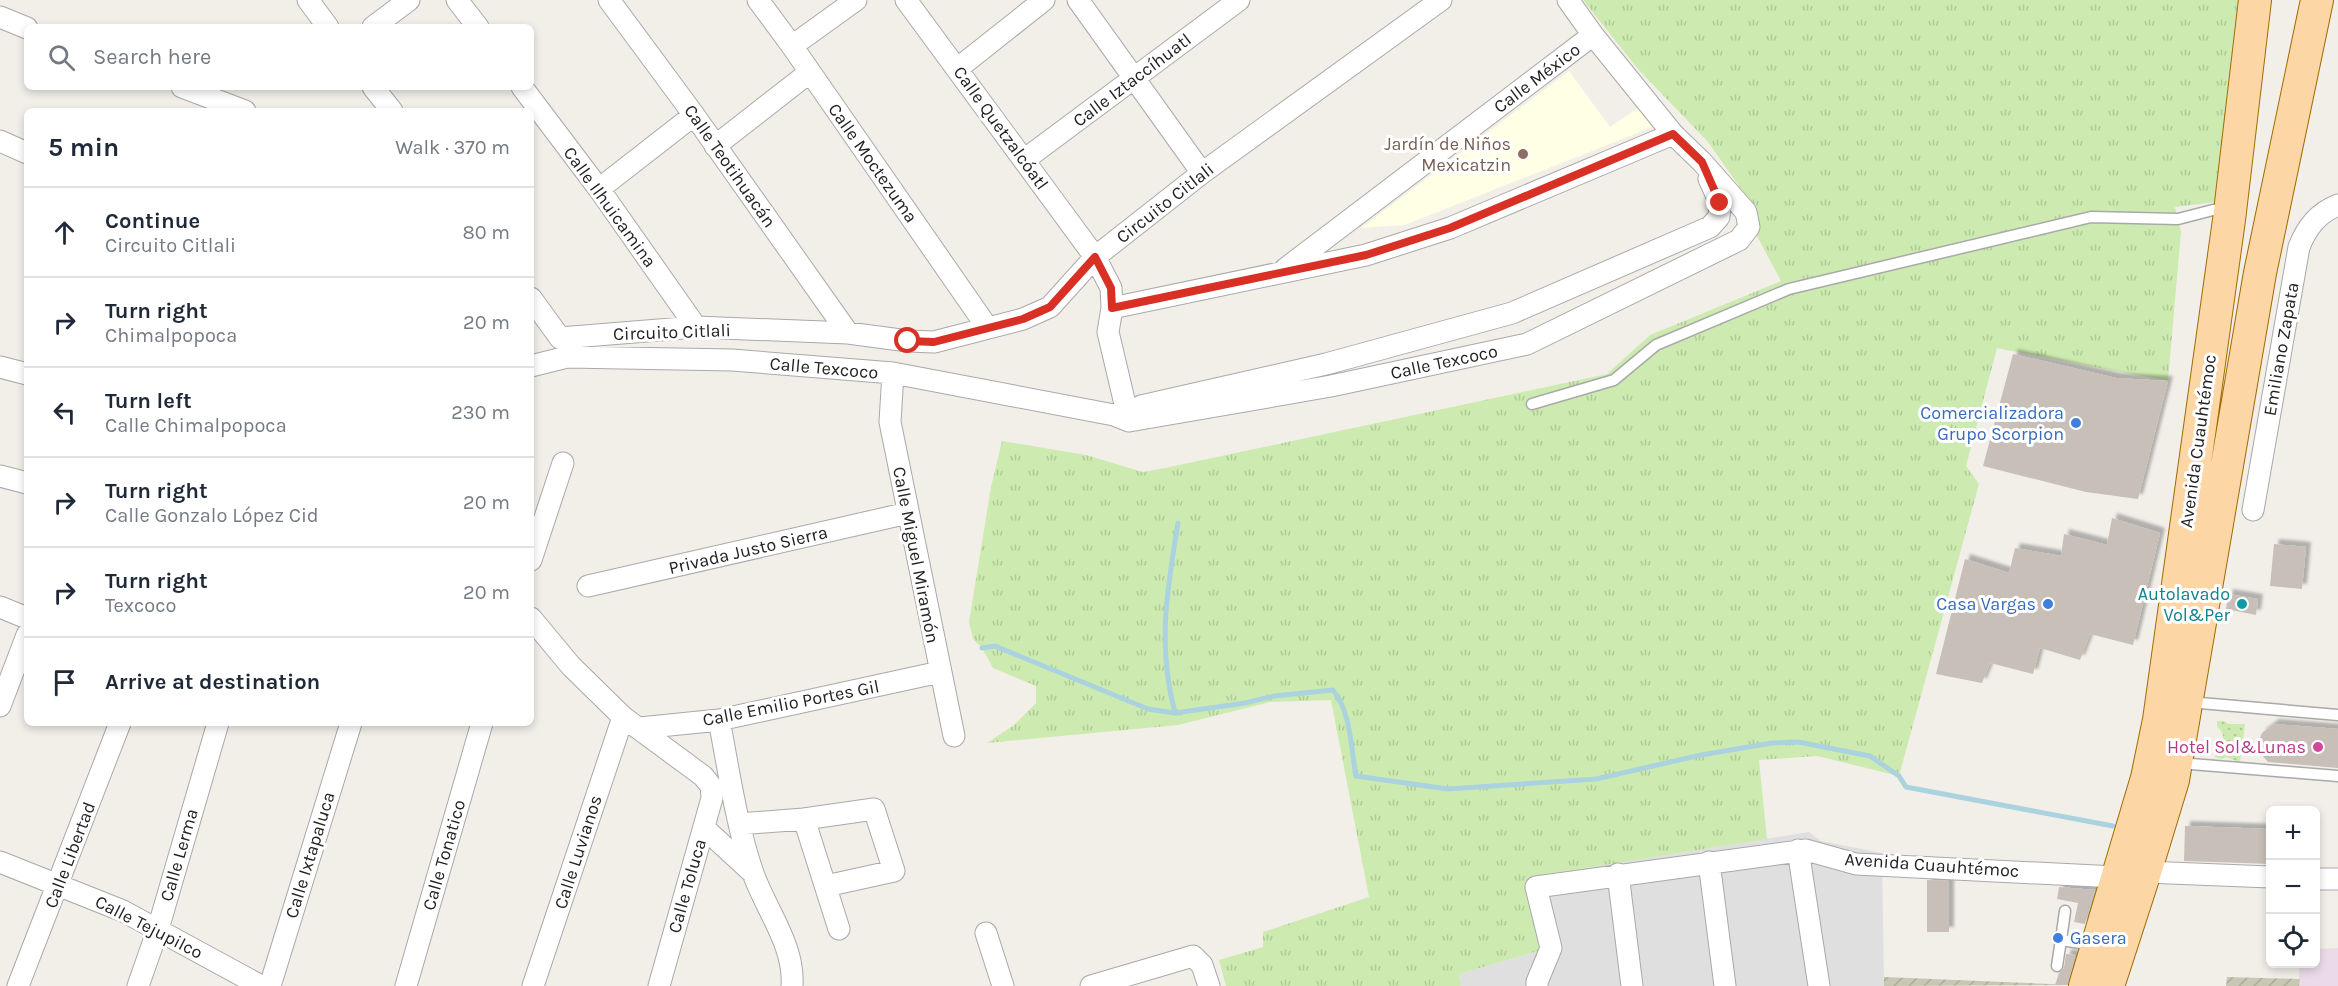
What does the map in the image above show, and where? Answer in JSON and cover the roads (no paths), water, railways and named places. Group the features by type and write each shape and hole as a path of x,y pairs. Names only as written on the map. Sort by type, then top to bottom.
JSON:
{"main road":[{"name":"Avenida Cuauhtémoc","path":"2085,986 2098,946 2131,875 2159,720 2230,209 2255,0"},
{"path":"2108,986 2131,875 2173,780 2260,273 2317,0"}],"street":[{"path":"308,0 326,24"},
{"path":"377,24 409,0"},
{"path":"458,0 476,24"},
{"name":"Calle Teotihuacán","path":"609,0 694,115 848,333"},
{"name":"Calle Moctezuma","path":"758,0 987,327"},
{"path":"792,46 856,0"},
{"name":"Calle Quetzalcóatl","path":"906,0 1095,257 1111,288 1112,308"},
{"path":"957,69 1044,0"},
{"path":"1078,0 1202,173"},
{"name":"Calle Iztaccíhuatl","path":"1024,160 1239,0"},
{"name":"Circuito Citlali","path":"534,302 560,338 696,327 848,333 934,342 1023,319 1050,307 1095,257 1202,173 1441,0"},
{"path":"1568,0 1593,35 1673,134 1702,162"},
{"path":"0,17 24,27"},
{"name":"Calle México","path":"1280,273 1593,35"},
{"path":"715,146 810,72"},
{"path":"190,90 237,108"},
{"path":"375,90 390,108"},
{"name":"Calle Ilhuicamina","path":"524,90 599,189 696,327"},
{"path":"599,189 694,115"},
{"path":"1123,415 1108,332 1112,308 1366,255 1450,228 1673,134"},
{"path":"0,141 24,152"},
{"name":"Calle Texcoco","path":"1123,415 1326,364 1512,313 1710,227 1719,217 1720,203 1702,162"},
{"name":"Calle Texcoco","path":"534,365 567,357 732,360 893,373 1123,415 1331,386 1527,344 1739,240 1749,227 1746,212 1702,162"},
{"name":"Emiliano Zapata","path":"2253,510 2300,247 2315,219 2338,205"},
{"path":"0,367 24,373"},
{"name":"Calle Miguel Miramón","path":"893,373 890,422 954,736"},
{"path":"534,551 563,463"},
{"path":"0,476 24,482"},
{"name":"Privada Justo Sierra","path":"588,586 908,513"},
{"path":"0,607 24,617"},
{"path":"534,622 571,666 631,722"},
{"path":"0,706 24,642"},
{"name":"Calle Emilio Portes Gil","path":"631,722 719,720 940,672"},
{"path":"719,720 739,824 753,874 787,950 792,986"},
{"name":"Calle Toluca","path":"631,722 703,776 711,786 712,798 659,986"},
{"name":"Calle Luvianos","path":"533,986 631,722"},
{"name":"Calle Libertad","path":"18,986 119,726"},
{"name":"Calle Lerma","path":"138,986 158,929 217,726"},
{"name":"Calle Ixtapaluca","path":"270,986 350,726"},
{"name":"Calle Tonatico","path":"406,986 481,726"},
{"path":"739,824 804,819 874,809 894,871 826,886"},
{"path":"804,819 839,929"},
{"path":"704,828 753,874"},
{"path":"1798,850 1819,986"},
{"name":"Avenida Cuauhtémoc","path":"1537,986 1551,948 1536,887 1798,850 1806,850 1856,864 2131,875"},
{"name":"Calle Tejupilco","path":"0,862 123,910 261,986"},
{"path":"1709,862 1725,986"},
{"path":"1618,874 1632,986"},
{"path":"2131,875 2266,877"},
{"path":"2320,879 2338,879"},
{"path":"986,933 1003,986"},
{"path":"1091,986 1187,957 1193,957 1202,965 1209,986"}],"lane":[{"path":"1533,404 1614,380 1656,345 1789,289 2091,217 2178,219 2213,210 2230,209"},
{"path":"2186,702 2338,715"},
{"path":"2175,763 2338,776"},
{"path":"2057,966 2065,911"},
{"path":"2061,940 2098,946"}],"waterway":[{"path":"1175,713 1166,664 1165,641 1167,595 1178,523"},
{"path":"982,648 995,646 1148,709 1175,713 1245,703 1274,696 1333,690 1347,720 1356,776 1448,789 1596,779 1701,755 1772,743 1798,742 1870,756 1899,776 1906,787 2113,826"}],"place":[{"name":"Jardín de Niños Mexicatzin","path":"1523,154"},
{"name":"Comercializadora Grupo Scorpion","path":"2076,423"},
{"name":"Casa Vargas","path":"2048,604"},
{"name":"Autolavado Vol&Per","path":"2242,604"},
{"name":"Hotel Sol&Lunas","path":"2318,747"},
{"name":"Gasera","path":"2058,938"}]}
